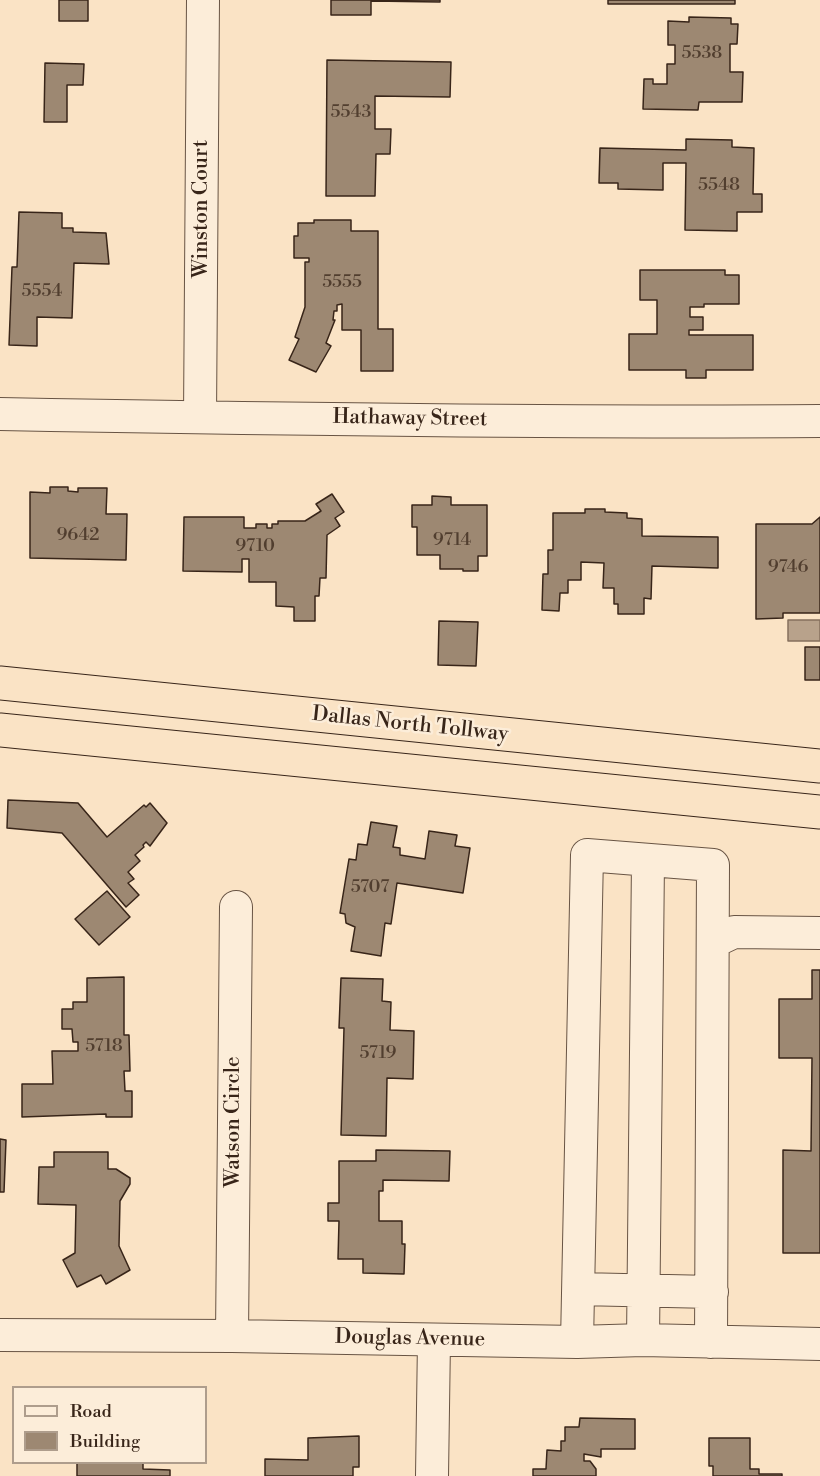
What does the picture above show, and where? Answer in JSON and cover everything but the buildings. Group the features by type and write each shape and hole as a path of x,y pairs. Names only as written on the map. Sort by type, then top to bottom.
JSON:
{"highway":[{"name":"Dallas North Tollway","path":"0,683 820,766"},
{"path":"0,730 820,812"},
{"path":"781,808 820,819"}],"street":[{"name":"Winston Court","path":"200,417 203,0"},
{"name":"Hathaway Street","path":"0,414 705,422 820,421"},
{"path":"577,1342 588,855 713,865 711,1342"},
{"path":"643,1340 648,860"},
{"name":"Watson Circle","path":"232,1336 236,907"},
{"path":"713,942 734,932 820,933"},
{"path":"579,1289 712,1292"},
{"name":"Douglas Avenue","path":"0,1335 232,1336 577,1342 643,1340 820,1344"},
{"path":"432,1476 434,1340"}],"shaded area":[{"path":"788,620 820,620 820,641 788,641"}]}
